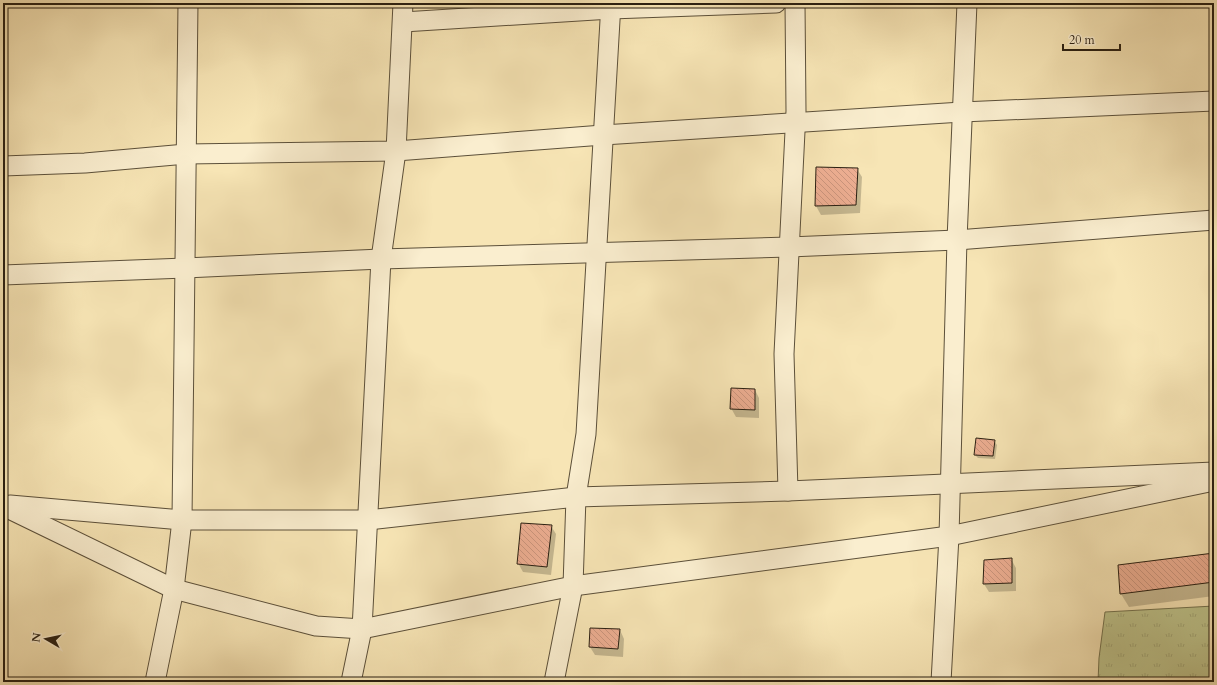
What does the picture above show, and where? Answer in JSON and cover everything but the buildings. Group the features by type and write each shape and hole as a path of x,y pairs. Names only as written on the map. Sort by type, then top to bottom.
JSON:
{"street":[{"path":"155,682 174,589 182,520 188,3"},
{"path":"351,682 362,629 381,259 396,151 403,3"},
{"path":"403,22 611,6 776,3"},
{"path":"788,491 784,354 795,122 795,3"},
{"path":"941,682 949,536 957,240 967,3"},
{"path":"554,682 573,586 576,497 586,434 611,6"},
{"path":"3,166 85,163 186,154 396,151 795,122 962,112 1214,101"},
{"path":"3,275 381,259 789,247 957,240 1214,220"},
{"path":"3,505 182,520 368,520 576,497 788,491 1214,472"},
{"path":"3,505 174,589 316,626 362,629 573,586 949,536 1214,482"}],"green space":[{"path":"1214,606 1214,682 1098,682 1099,658 1105,612"}]}
